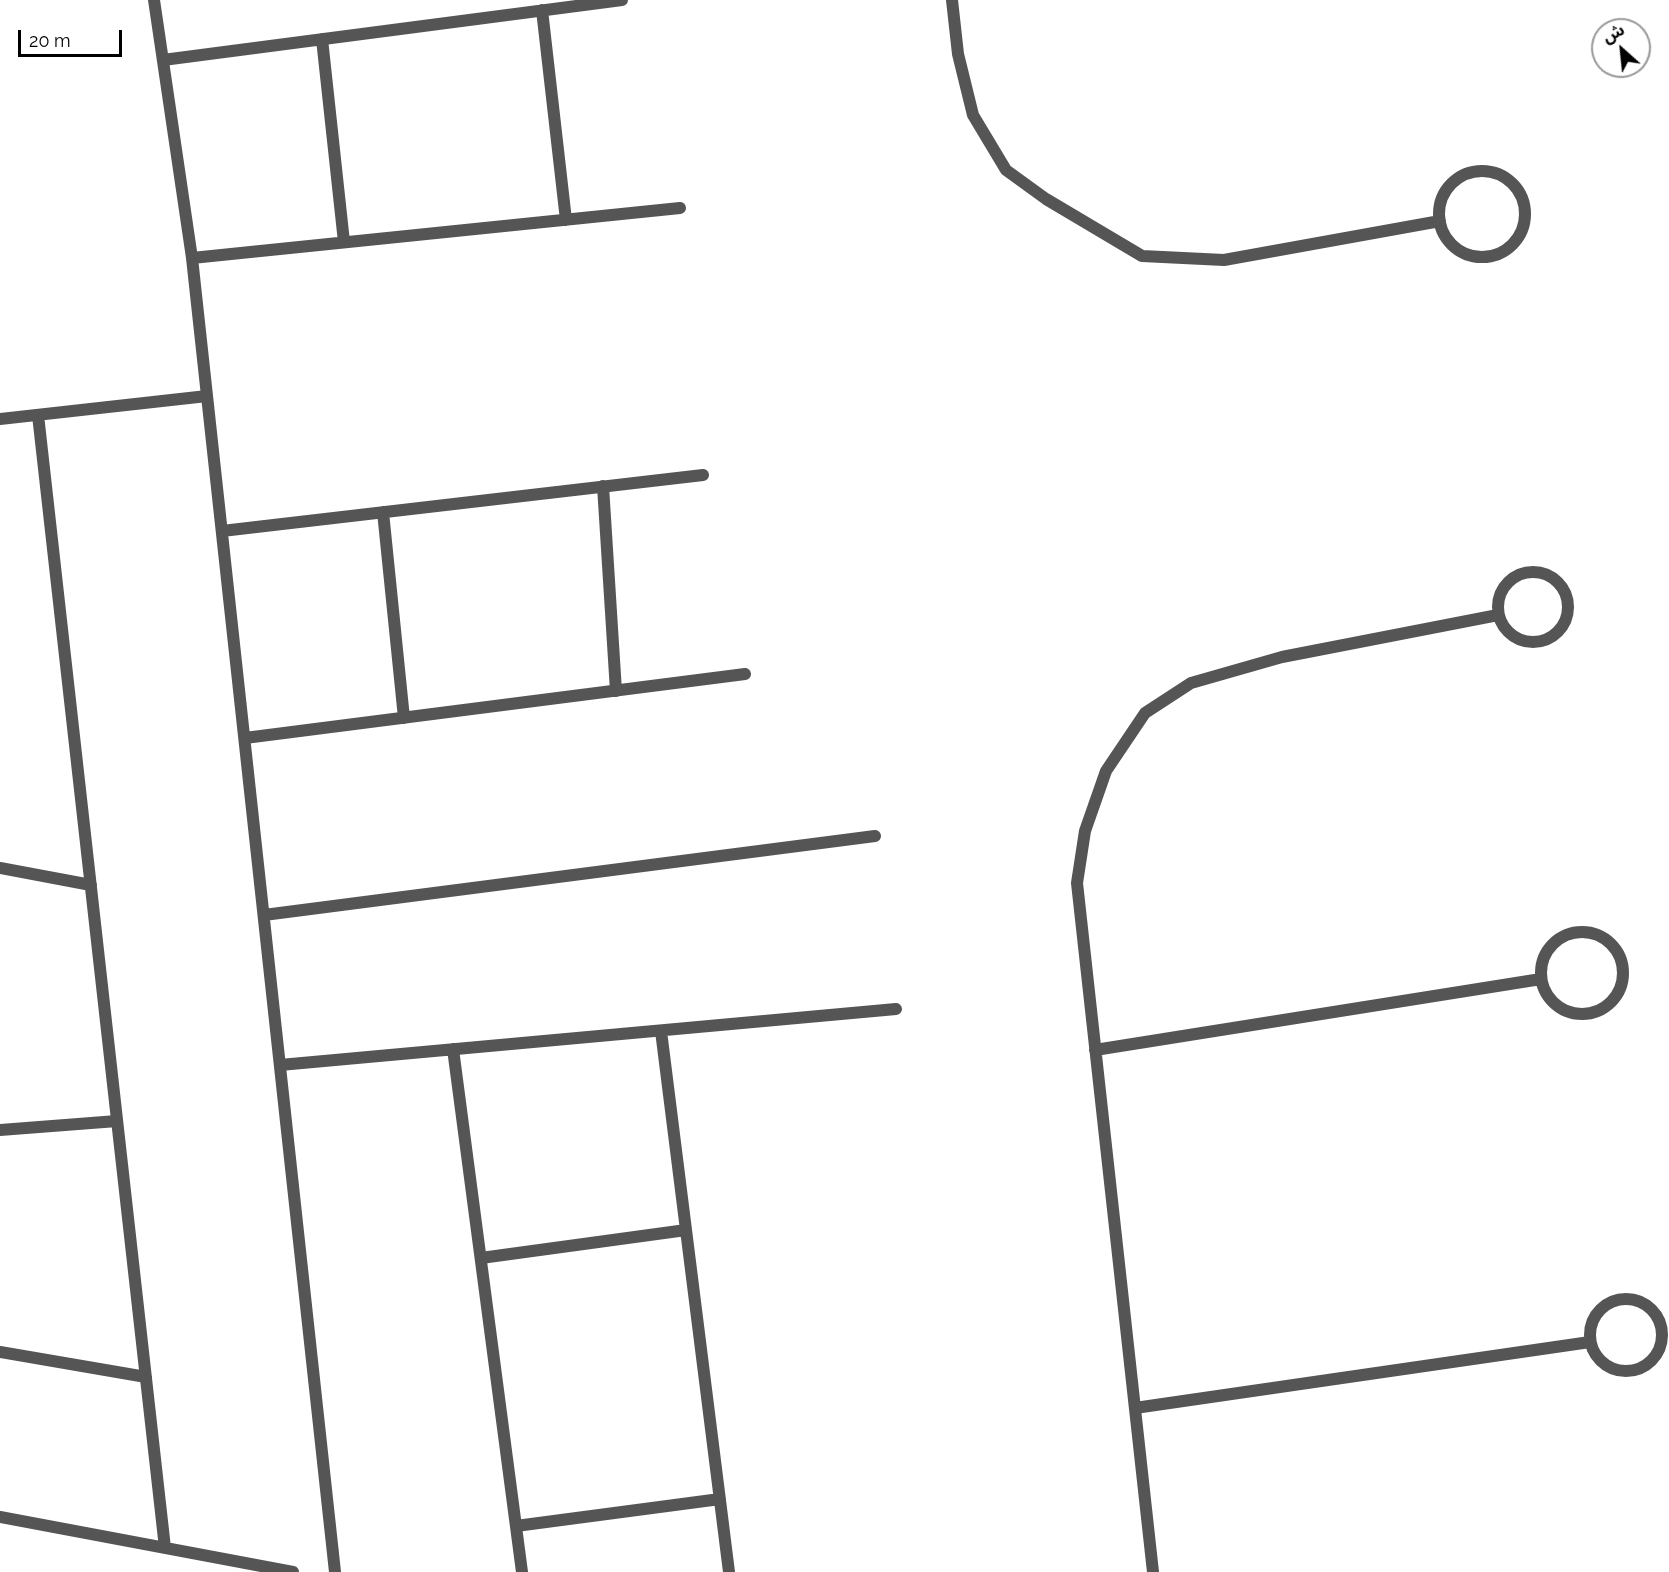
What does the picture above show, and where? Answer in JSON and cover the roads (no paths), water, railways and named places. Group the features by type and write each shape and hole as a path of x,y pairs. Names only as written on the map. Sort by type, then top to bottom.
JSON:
{"street":[{"path":"154,0 192,258 335,1572"},
{"path":"163,60 622,0"},
{"path":"952,0 958,54 973,116 1006,170 1046,199 1143,256 1224,260 1440,221"},
{"path":"543,10 566,219"},
{"path":"322,39 344,242"},
{"path":"1480,171 1495,173 1508,179 1518,189 1524,202 1525,216 1522,230 1515,242 1504,251 1491,256 1464,253 1444,234 1440,221 1440,206 1445,193 1454,182 1466,174 1480,171"},
{"path":"192,258 680,208"},
{"path":"0,419 207,396"},
{"path":"38,415 165,1548"},
{"path":"222,531 703,475"},
{"path":"603,486 615,691"},
{"path":"383,512 404,718"},
{"path":"1541,572 1561,584 1567,595 1568,617 1554,636 1543,641 1532,643 1521,641 1510,635 1498,615 1501,592 1517,575 1541,572"},
{"path":"1153,1572 1077,884 1085,831 1106,771 1145,713 1191,683 1282,657 1498,615"},
{"path":"244,738 745,674"},
{"path":"264,915 875,836"},
{"path":"0,868 91,885"},
{"path":"1575,933 1600,936 1618,955 1623,968 1622,982 1616,995 1606,1006 1594,1012 1580,1014 1567,1011 1555,1004 1546,993 1541,979 1541,967 1552,944 1575,933"},
{"path":"1095,1050 1541,979"},
{"path":"280,1065 896,1010"},
{"path":"661,1031 729,1572"},
{"path":"453,1049 522,1572"},
{"path":"0,1130 117,1121"},
{"path":"481,1258 686,1230"},
{"path":"1638,1300 1649,1306 1662,1327 1662,1340 1653,1360 1633,1371 1610,1368 1601,1362 1590,1342 1590,1329 1594,1318 1602,1308 1613,1301 1638,1300"},
{"path":"1135,1408 1590,1342"},
{"path":"0,1352 146,1377"},
{"path":"516,1526 720,1499"},
{"path":"0,1517 293,1572"}]}
